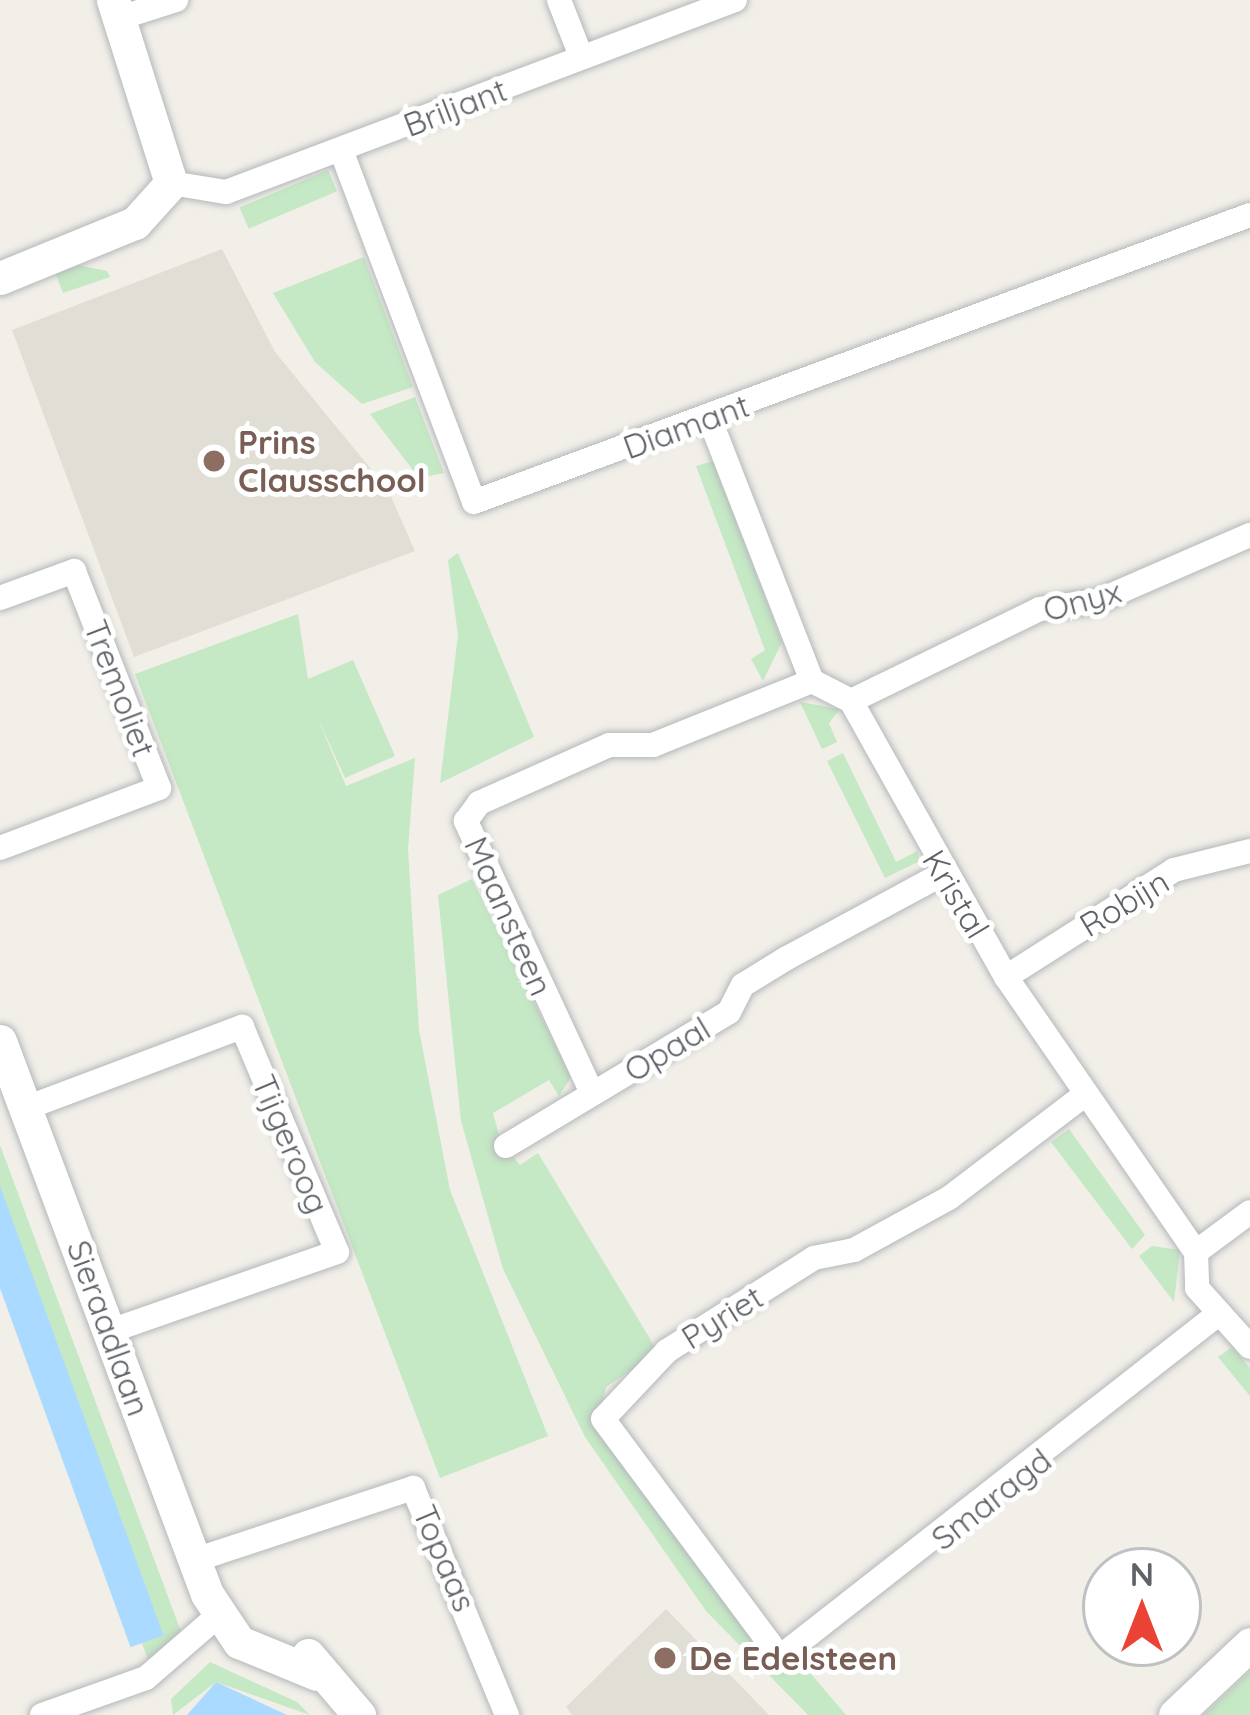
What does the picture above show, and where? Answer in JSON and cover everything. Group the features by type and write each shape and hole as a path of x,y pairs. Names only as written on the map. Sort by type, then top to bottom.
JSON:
{"street":[{"path":"0,278 135,223 171,184 116,9 176,0"},
{"path":"559,0 581,56"},
{"name":"Briljant","path":"171,184 226,192 735,0"},
{"name":"Diamant","path":"340,150 474,502 1250,215"},
{"path":"709,418 812,681 851,700"},
{"name":"Onyx","path":"851,700 1040,609 1098,601 1250,536"},
{"name":"Tremoliet","path":"0,598 74,571 159,788 0,848"},
{"name":"Maansteen","path":"592,1094 466,820 479,803 609,746 652,746 812,681"},
{"name":"Kristal","path":"851,700 1006,977 1083,1096 1196,1252 1197,1288 1250,1347"},
{"name":"Robijn","path":"1006,977 1174,870 1250,851"},
{"name":"Opaal","path":"506,1147 729,1012 743,985 944,873"},
{"name":"Tijgeroog","path":"26,1108 242,1027 337,1252 110,1331"},
{"name":"Sieraadlaan","path":"0,1041 192,1562 239,1642 317,1674 358,1715"},
{"name":"Pyriet","path":"765,1632 603,1419 614,1397 814,1258 854,1250 949,1198 1083,1096"},
{"path":"1196,1252 1250,1212"},
{"name":"Smaragd","path":"765,1632 781,1657 795,1652 1218,1314"},
{"name":"Topaas","path":"192,1562 413,1488 507,1715"},
{"path":"42,1715 146,1678 221,1612"},
{"path":"1175,1715 1250,1644"}],"shaded area":[{"name":"Prins Clausschool","path":"222,249 275,352 388,490 415,551 134,657 12,330"},
{"name":"De Edelsteen","path":"666,1609 769,1715 572,1715 566,1707"}],"green space":[{"path":"328,170 337,191 249,229 240,208"},
{"path":"364,257 413,387 362,404 315,362 273,293"},
{"path":"78,265 107,271 110,277 63,293 55,272"},
{"path":"415,397 444,473 419,478 370,414"},
{"path":"713,461 782,642 763,681 751,659 765,650 696,466"},
{"path":"458,553 534,737 440,783 458,635 448,560"},
{"path":"298,614 308,679 353,660 395,756 345,778 316,714 346,786 415,758 408,849 419,1030 450,1190 548,1436 440,1478 135,674"},
{"path":"800,702 840,709 829,723 837,742 822,749"},
{"path":"843,753 896,862 917,851 920,861 885,878 827,761"},
{"path":"472,879 571,1077 559,1096 549,1080 493,1113 501,1142 520,1165 538,1153 658,1352 606,1387 596,1431 782,1665 800,1661 846,1715 808,1715 706,1611 585,1437 503,1269 461,1121 438,895"},
{"path":"1069,1129 1145,1235 1132,1249 1051,1142"},
{"path":"0,1145 183,1637 150,1665 0,1258"},
{"path":"1152,1246 1180,1250 1174,1302 1139,1256"},
{"path":"1232,1347 1250,1368 1250,1396 1218,1357"},
{"path":"210,1662 297,1702 310,1715 216,1682 173,1715 171,1699"},
{"path":"1250,1671 1250,1715 1204,1715"}],"water":[{"path":"0,1186 163,1635 131,1647 0,1288"},
{"path":"216,1682 287,1715 187,1715"}],"place":[{"name":"Prins Clausschool","path":"214,461"},
{"name":"De Edelsteen","path":"665,1658"}]}
